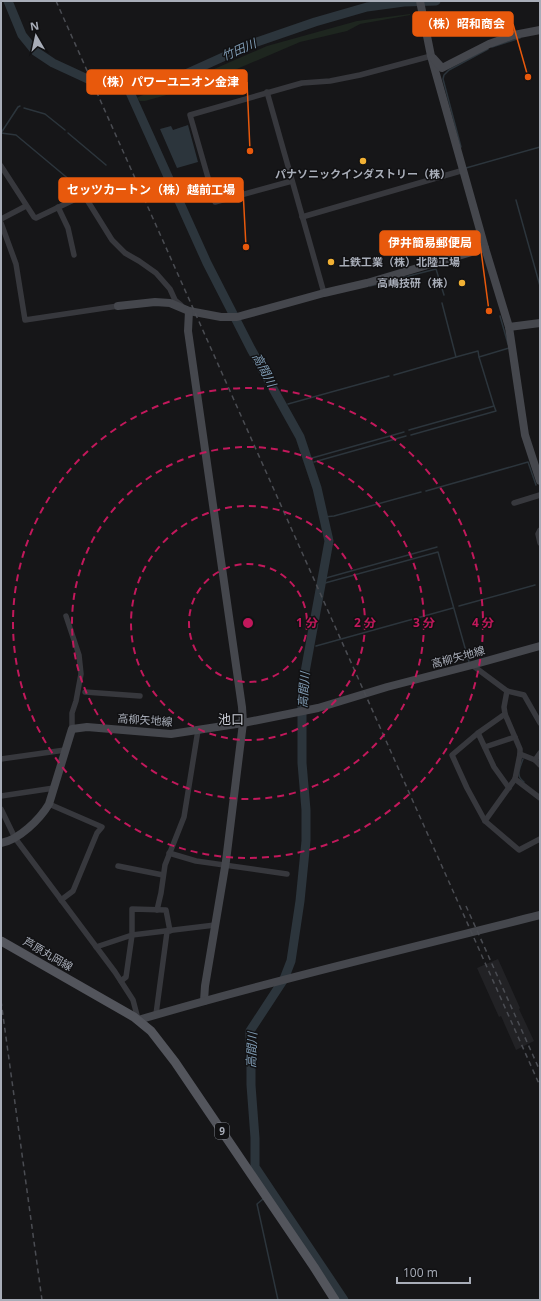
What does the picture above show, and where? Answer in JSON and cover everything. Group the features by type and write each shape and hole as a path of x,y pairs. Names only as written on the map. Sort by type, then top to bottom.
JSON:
{"main road":[{"name":"芦原丸岡線","path":"1,941 138,1020"},
{"name":"9","path":"138,1020 151,1031 175,1062 335,1300"}],"street":[{"path":"420,1 431,56 485,248 509,327 525,435 532,461 540,481"},
{"path":"431,56 442,68 489,44 514,35 540,30"},
{"path":"292,181 215,202 190,115 302,83 330,81 360,75 431,56"},
{"path":"267,92 324,293"},
{"path":"1,166 26,206 36,218 84,195 112,240 125,253 140,261 156,273 170,289 175,300 189,311"},
{"path":"302,217 464,170"},
{"path":"1,218 26,206"},
{"path":"58,207 68,228 74,255"},
{"path":"1,223 16,264 26,320 145,303 170,303 189,311 221,317 241,316 324,293 367,283 485,248"},
{"path":"189,311 188,331 207,453 243,723 225,865 205,986 204,1001"},
{"path":"509,327 540,323"},
{"path":"514,503 540,495"},
{"path":"540,530 538,534 540,543"},
{"path":"1,843 15,838 38,819 49,804 72,729 72,713 81,674 79,655 66,616"},
{"name":"高柳矢地線","path":"72,729 87,727 171,734 243,723 318,708 387,687 540,646"},
{"path":"472,665 506,691 524,695 540,723"},
{"path":"485,821 516,779 520,749 505,714 504,707 506,691"},
{"path":"85,692 140,696"},
{"path":"505,714 478,733 452,755 467,788 485,821 519,850 540,839"},
{"path":"157,910 163,875 169,853 184,817 198,730"},
{"path":"478,733 494,767 509,788"},
{"path":"485,747 515,737"},
{"path":"1,759 65,750"},
{"path":"535,760 540,753"},
{"path":"520,754 535,760 540,765"},
{"path":"516,779 540,798"},
{"path":"1,796 54,788"},
{"path":"49,804 102,827 97,834 73,891 61,900"},
{"path":"1,809 15,838 121,981 133,1000 138,1020 204,1001 540,915"},
{"path":"169,853 196,861 287,874"},
{"path":"118,866 163,875"},
{"path":"121,981 126,977 132,935 132,909 166,910 169,931 156,1014"},
{"path":"96,947 132,935 215,925"}],"shaded area":[{"path":"410,14 360,24 347,31 300,42 195,87 145,101 140,101 136,98 182,83 267,46 357,21"},
{"path":"188,125 198,162 177,168 160,129 171,126 173,130"},
{"path":"498,959 534,1041 516,1050 477,968"}],"waterway":[{"name":"竹田川","path":"8,1 22,35 35,51 53,63 92,81 128,88 181,76 254,43 315,22 367,7 404,2 436,1"},
{"path":"492,47 520,38"},
{"path":"461,147 443,79 444,75 449,70 488,49"},
{"name":"高間川","path":"128,88 207,263 251,349 300,437 317,488 329,541 305,672 302,702 302,763 306,810 306,841 300,901 291,961 284,979 250,1031 250,1042 255,1167 344,1300"},
{"path":"20,106 1,133 16,135 84,193"},
{"path":"24,108 45,114 65,130"},
{"path":"68,133 106,165"},
{"path":"466,168 540,147"},
{"path":"516,200 540,286"},
{"path":"370,286 436,269 444,295"},
{"path":"394,375 456,357 442,303"},
{"path":"500,316 508,344"},
{"path":"456,357 478,351 479,357 509,348"},
{"path":"409,430 494,406 479,357"},
{"path":"288,404 389,376"},
{"path":"411,435 496,411 494,406"},
{"path":"312,458 404,432"},
{"path":"314,462 406,436"},
{"path":"426,491 528,462 536,485"},
{"path":"324,517 334,516 421,492"},
{"path":"326,578 437,547"},
{"path":"325,583 438,552 469,662"},
{"path":"459,606 535,585"},
{"path":"316,646 453,608"},
{"path":"523,759 519,774 521,780 524,782"},
{"path":"263,1199 257,1204 278,1300"}],"railway":[{"path":"56,1 540,1086"},
{"path":"466,906 540,1071"},
{"path":"1,1001 42,1300"}],"place":[{"name":"（株）昭和商会","path":"528,77"},
{"name":"（株）パワーユニオン金津","path":"250,151"},
{"name":"パナソニックインダストリー（株）","path":"363,161"},
{"name":"セッツカートン（株）越前工場","path":"246,247"},
{"name":"上鉄工業（株）北陸工場","path":"331,262"},
{"name":"高嶋技研（株）","path":"462,283"},
{"name":"伊井簡易郵便局","path":"489,311"}],"district":[{"name":"池口","path":"231,719"}]}
